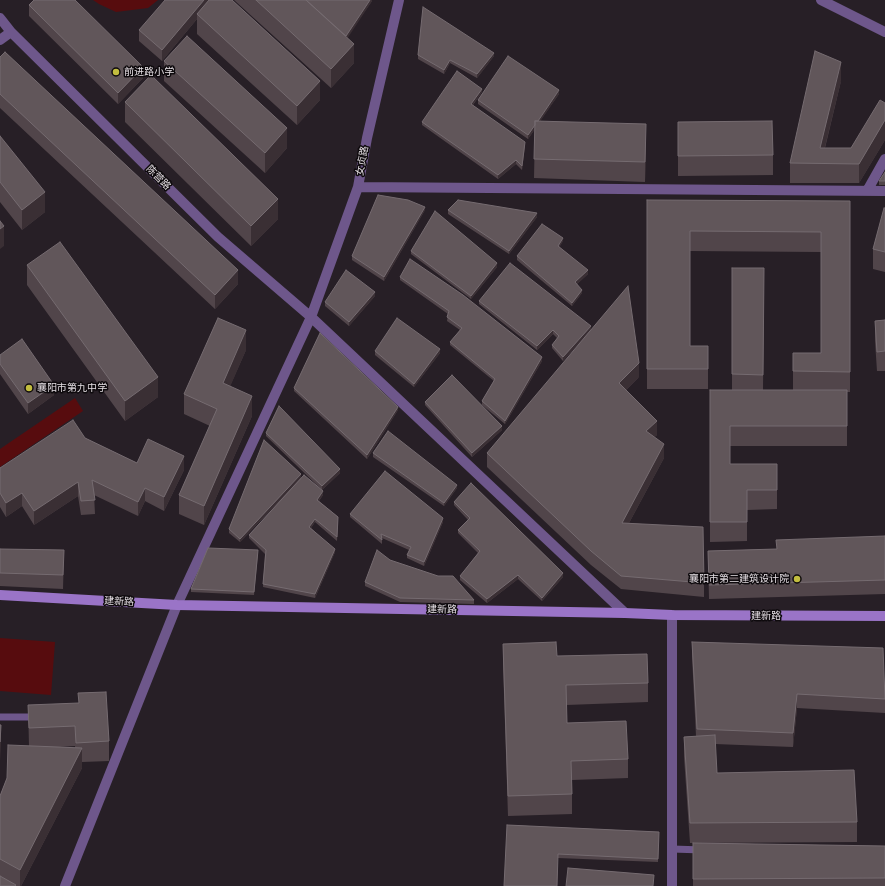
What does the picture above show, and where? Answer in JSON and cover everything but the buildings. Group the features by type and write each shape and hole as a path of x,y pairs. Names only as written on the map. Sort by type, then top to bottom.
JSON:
{"street":[{"name":"女贞路","path":"65,886 177,605 312,317 358,187 367,138 399,0"},
{"path":"821,0 885,32"},
{"name":"陈营路","path":"0,18 11,32 218,237 312,317 625,613"},
{"path":"0,40 11,32"},
{"path":"867,191 885,159"},
{"path":"358,187 885,191"},
{"name":"建新路","path":"0,595 177,605 672,615 885,616"},
{"path":"672,615 672,886"}],"lane":[{"path":"0,717 46,717"},
{"path":"672,849 712,850"}],"shaded area":[{"path":"93,0 158,0 148,8 116,12"},
{"path":"75,398 83,411 0,467 0,449"},
{"path":"0,638 55,642 51,695 0,691"}],"place":[{"name":"前进路小学","path":"116,72"},
{"name":"襄阳市第九中学","path":"29,388"},
{"name":"襄阳市第二建筑设计院","path":"797,579"}]}
